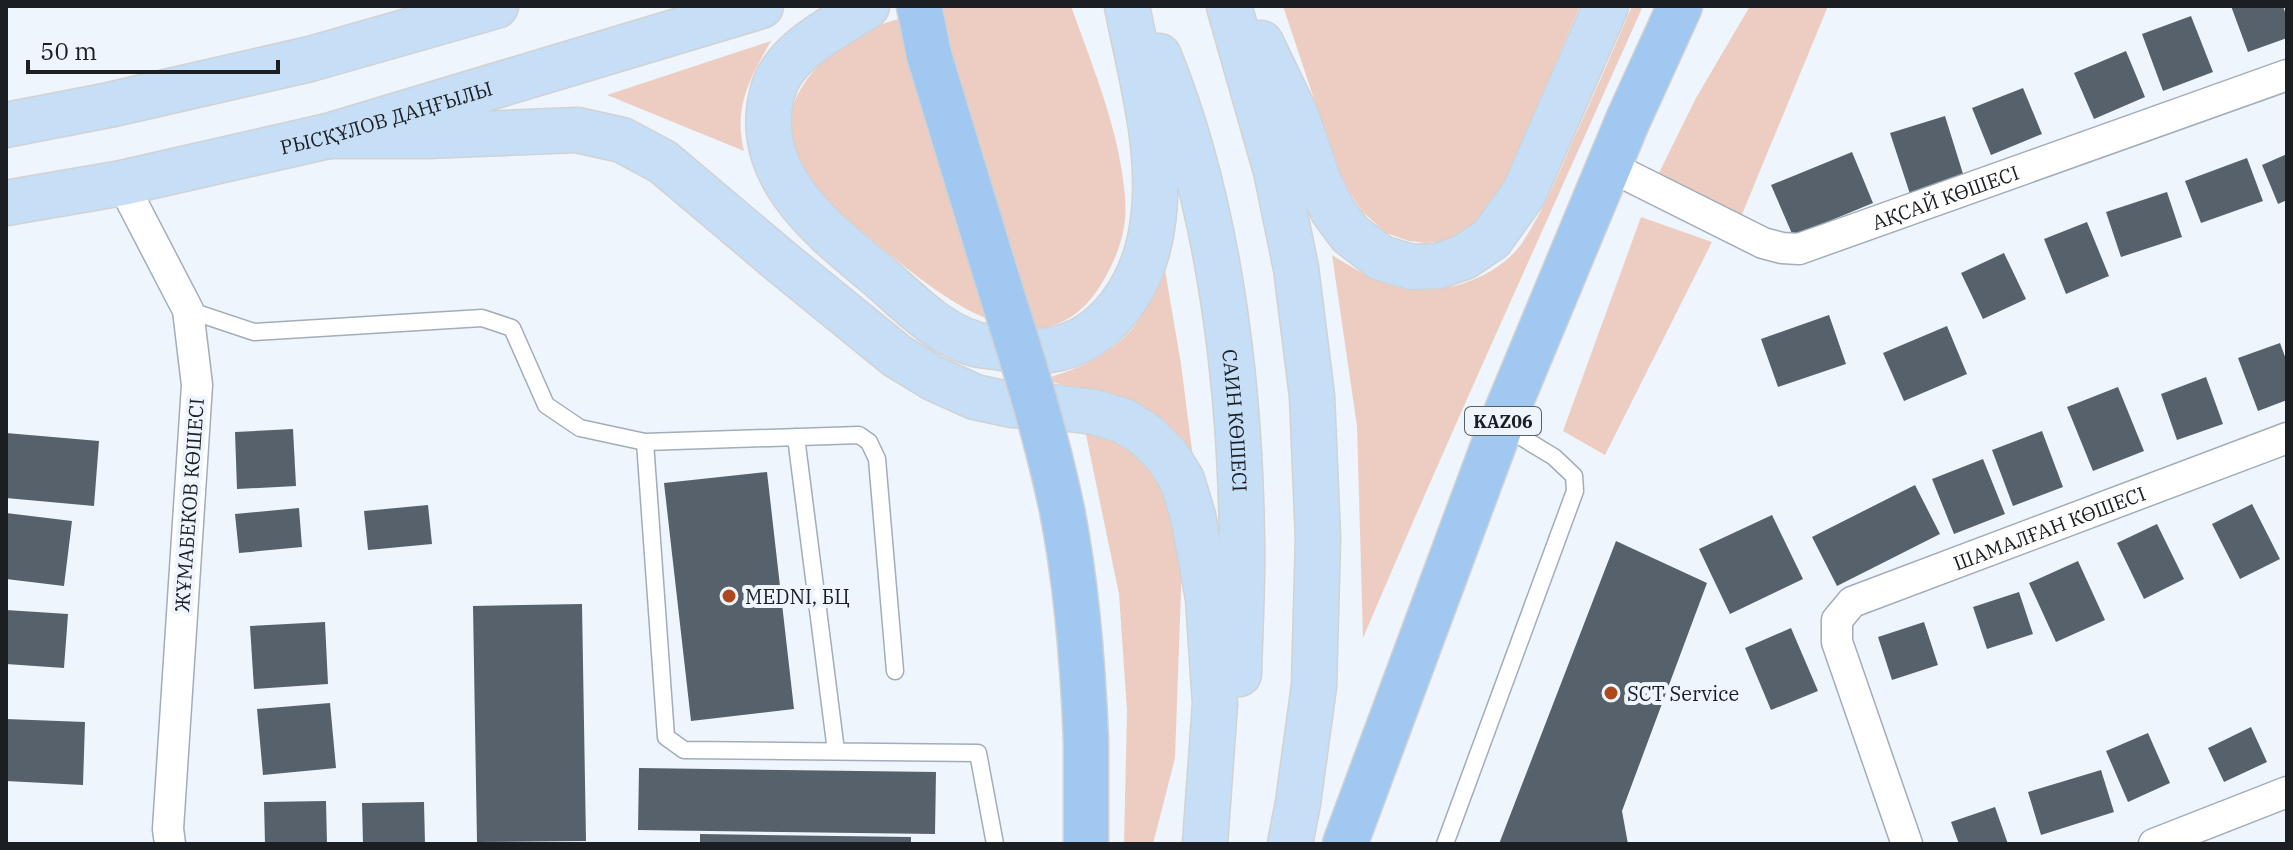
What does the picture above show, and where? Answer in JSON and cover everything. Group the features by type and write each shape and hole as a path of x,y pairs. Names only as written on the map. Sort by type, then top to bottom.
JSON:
{"highway":[{"path":"919,6 929,55 1030,384 1062,510 1079,628 1086,741 1086,844"},
{"name":"KАZ06","path":"1345,844 1501,425 1609,166 1680,6"}],"main road":[{"path":"310,59 421,6"},
{"path":"6,125 310,59 496,6"},
{"name":"РЫСҚҰЛОВ ДАҢҒЫЛЫ","path":"6,203 122,183 328,136 761,6"},
{"path":"867,6 797,54 782,71 772,94 769,119 773,156 793,197 822,229 932,323 971,343 1019,351 1050,350 1071,345 1100,329 1125,303 1142,266 1152,229 1156,183 1152,139 1127,6"},
{"name":"САИН КӨШЕСІ","path":"1139,6 1169,81 1201,185 1220,282 1236,406 1242,541 1238,678 1222,791 1208,844"},
{"path":"1229,6 1279,185 1296,268 1312,396 1318,538 1314,686 1290,844"},
{"path":"1244,6 1297,118 1319,182 1333,211 1350,234 1381,258 1412,267 1438,266 1464,257 1491,239 1524,193 1606,6"},
{"path":"328,136 577,130 622,140 663,162 897,356 933,378 975,397 1012,405 1094,412 1124,421 1146,435 1167,456 1182,480 1193,516 1208,598 1215,704 1208,844"}],"street":[{"name":"АҚСАЙ КӨШЕСІ","path":"1609,166 1763,243 1799,249 2287,75"},
{"name":"ЖҰМАБЕКОВ КӨШЕСІ","path":"122,183 188,310 197,385 168,829 170,844"},
{"name":"ШАМАЛҒАН КӨШЕСІ","path":"1907,844 1837,642 1837,620 1852,602 2287,438"},
{"path":"2154,844 2287,792"}],"lane":[{"path":"188,310 254,332 482,318 512,328 546,405 580,428 645,442 859,435 869,442 877,459 895,671"},
{"path":"1445,844 1575,491 1574,476 1554,457 1501,425"},
{"path":"796,437 836,751"},
{"path":"645,442 666,737 684,750 978,753 995,844"}],"shaded area":[{"path":"943,6 1071,6 1096,76 1118,148 1126,209 1123,231 1113,263 1102,283 1078,312 1051,326 1023,328 993,321 934,289 849,221 814,186 799,164 790,128 791,116 800,91 817,67 851,38 892,21"},
{"path":"1283,6 1580,6 1502,187 1478,219 1454,240 1426,243 1386,233 1363,212 1352,196 1337,168"},
{"path":"1632,6 1643,6 1363,638 1357,426 1332,255 1391,285 1426,290 1463,284 1480,277 1511,256 1529,232 1549,195"},
{"path":"1750,6 1828,6 1736,229 1652,187 1696,98"},
{"path":"771,41 750,80 742,107 744,151 607,95"},
{"path":"1641,217 1712,242 1605,455 1563,431"},
{"path":"1165,270 1193,458 1069,387 1044,379 1086,363 1123,339 1142,315"},
{"path":"1085,430 1117,436 1167,486 1182,564 1175,758 1153,844 1124,844 1127,711 1119,594"}],"building":[{"path":"2231,6 2283,6 2287,18 2287,38 2248,52"},
{"path":"2191,16 2213,72 2163,91 2142,34"},
{"path":"2126,51 2145,97 2094,119 2074,73"},
{"path":"2023,88 2042,134 1991,155 1972,108"},
{"path":"1945,116 1964,177 1910,194 1890,133"},
{"path":"1852,152 1873,203 1793,236 1771,185"},
{"path":"2287,154 2287,200 2278,204 2262,165"},
{"path":"2247,158 2263,201 2201,223 2185,181"},
{"path":"2167,192 2182,237 2121,257 2106,212"},
{"path":"2087,222 2109,276 2066,294 2044,239"},
{"path":"2004,253 2026,299 1983,319 1961,273"},
{"path":"1829,315 1846,364 1778,387 1761,339"},
{"path":"1947,326 1967,374 1904,401 1883,353"},
{"path":"2280,343 2287,362 2287,400 2258,411 2238,358"},
{"path":"2206,377 2223,424 2177,440 2161,394"},
{"path":"2118,387 2144,451 2093,471 2067,407"},
{"path":"293,429 296,486 237,489 235,432"},
{"path":"2042,431 2063,487 2013,506 1992,450"},
{"path":"6,433 99,441 94,506 6,498"},
{"path":"1983,459 2005,514 1954,534 1932,479"},
{"name":"MEDNI, БЦ","path":"767,472 794,709 691,721 664,483"},
{"path":"1915,485 1940,534 1837,586 1812,537"},
{"path":"2252,504 2280,559 2240,579 2212,524"},
{"path":"428,505 432,544 368,550 364,511"},
{"path":"299,508 302,547 239,553 235,514"},
{"path":"6,513 72,521 64,586 6,579"},
{"path":"1772,515 1803,579 1730,614 1699,549"},
{"path":"2157,524 2184,579 2144,599 2117,543"},
{"name":"SCT Service","path":"1616,541 1707,583 1622,811 1628,844 1499,844"},
{"path":"2078,561 2105,620 2056,642 2029,583"},
{"path":"2019,592 2033,634 1987,649 1973,607"},
{"path":"582,604 586,841 477,842 473,606"},
{"path":"6,610 68,614 64,668 6,664"},
{"path":"325,622 328,684 254,689 250,626"},
{"path":"1924,622 1938,665 1892,680 1878,637"},
{"path":"1791,628 1818,691 1771,710 1745,648"},
{"path":"330,703 336,768 263,775 257,709"},
{"path":"6,719 85,722 83,785 6,781"},
{"path":"2251,727 2267,762 2224,782 2208,748"},
{"path":"2148,733 2170,783 2128,802 2106,751"},
{"path":"639,768 936,772 935,834 638,830"},
{"path":"2101,770 2114,812 2041,835 2028,792"},
{"path":"326,801 327,844 265,844 264,802"},
{"path":"424,802 425,844 363,844 362,803"},
{"path":"1995,807 2008,844 1959,844 1951,822"},
{"path":"700,834 911,837 911,844 700,844"}],"place":[{"name":"MEDNI, БЦ","path":"729,596"},
{"name":"SCT Service","path":"1611,693"}]}
